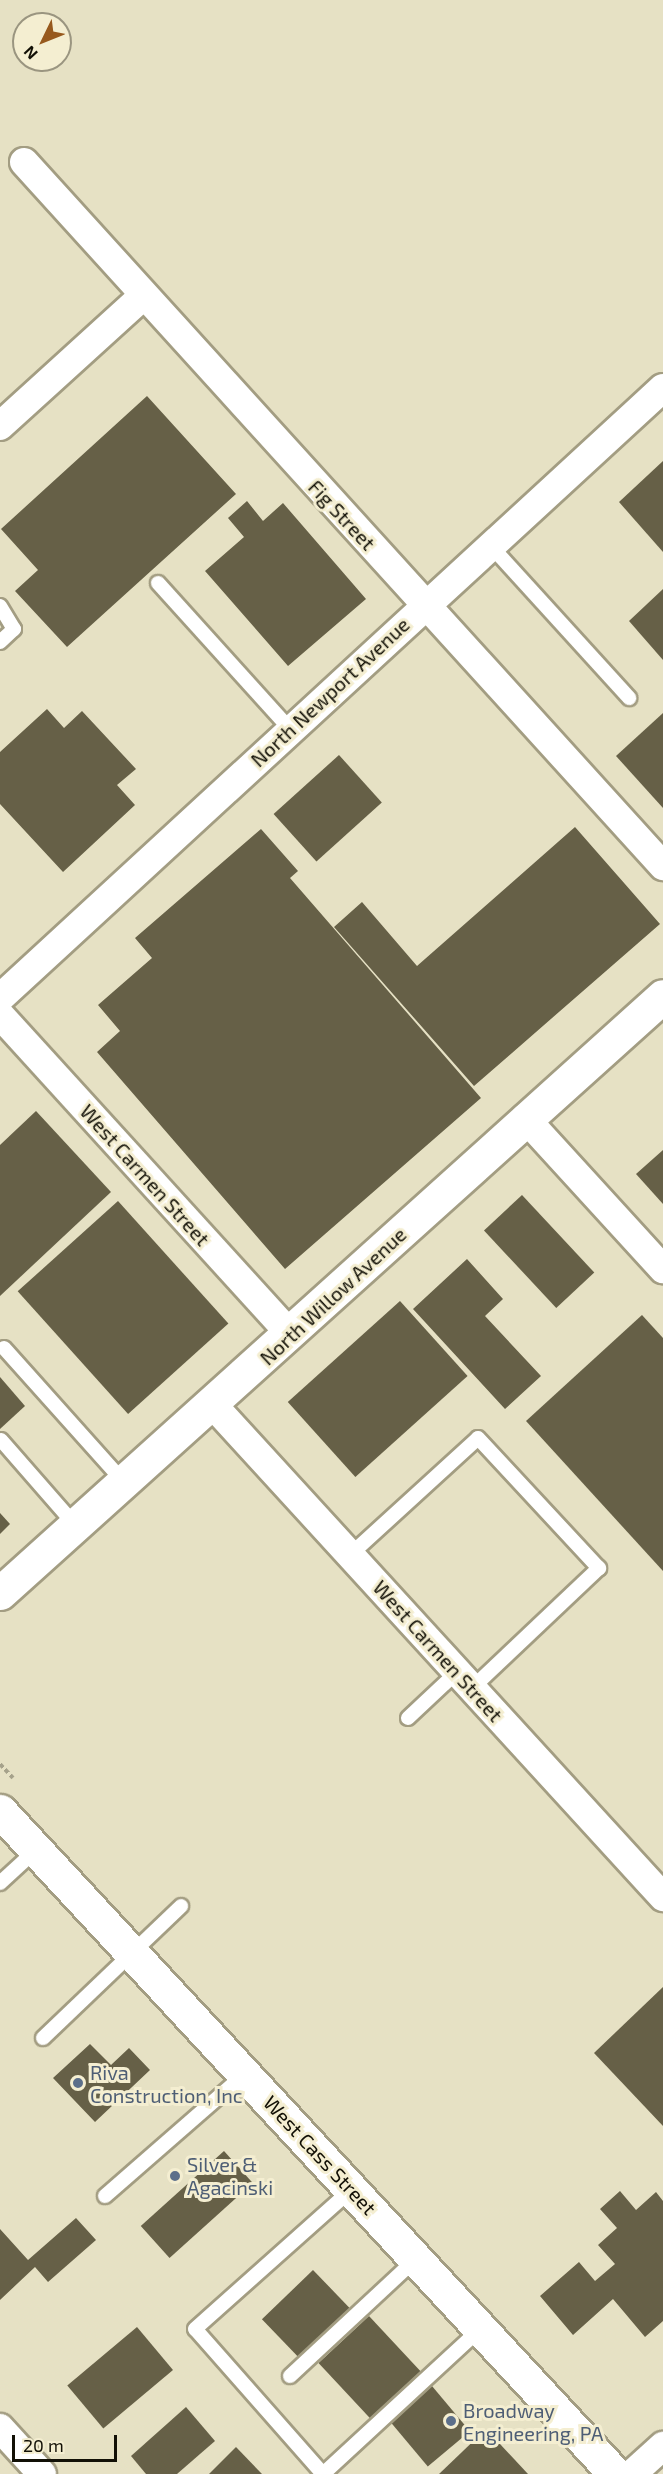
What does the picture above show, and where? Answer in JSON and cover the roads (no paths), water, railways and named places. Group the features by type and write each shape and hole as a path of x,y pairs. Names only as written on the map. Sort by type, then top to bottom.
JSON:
{"street":[{"name":"Fig Street","path":"24,162 142,297 663,866"},
{"path":"0,426 142,297"},
{"name":"North Newport Avenue","path":"0,998 425,604 663,388"},
{"name":"North Willow Avenue","path":"0,1593 291,1335 525,1118 663,996"},
{"name":"West Carmen Street","path":"0,1015 291,1335"},
{"path":"525,1118 663,1269"},
{"name":"West Carmen Street","path":"213,1405 663,1897"},
{"name":"West Cass Street","path":"0,1811 615,2474"},
{"path":"0,2428 42,2474"},
{"path":"632,2474 663,2446"}],"lane":[{"path":"490,545 629,698"},
{"path":"158,583 291,729"},
{"path":"0,606 14,629 0,642"},
{"path":"4,1348 124,1482"},
{"path":"350,1555 478,1438 599,1568 464,1680 408,1718"},
{"path":"1,1440 76,1526"},
{"path":"0,1883 37,1850"},
{"path":"43,2038 181,1906"},
{"path":"105,2196 245,2074"},
{"path":"352,2189 195,2329 323,2474 480,2329"},
{"path":"290,2376 416,2259"}],"place":[{"name":"Riva Construction, Inc","path":"78,2083"},
{"name":"Silver & Agacinski","path":"175,2176"},
{"name":"Broadway Engineering, PA","path":"451,2421"}]}
